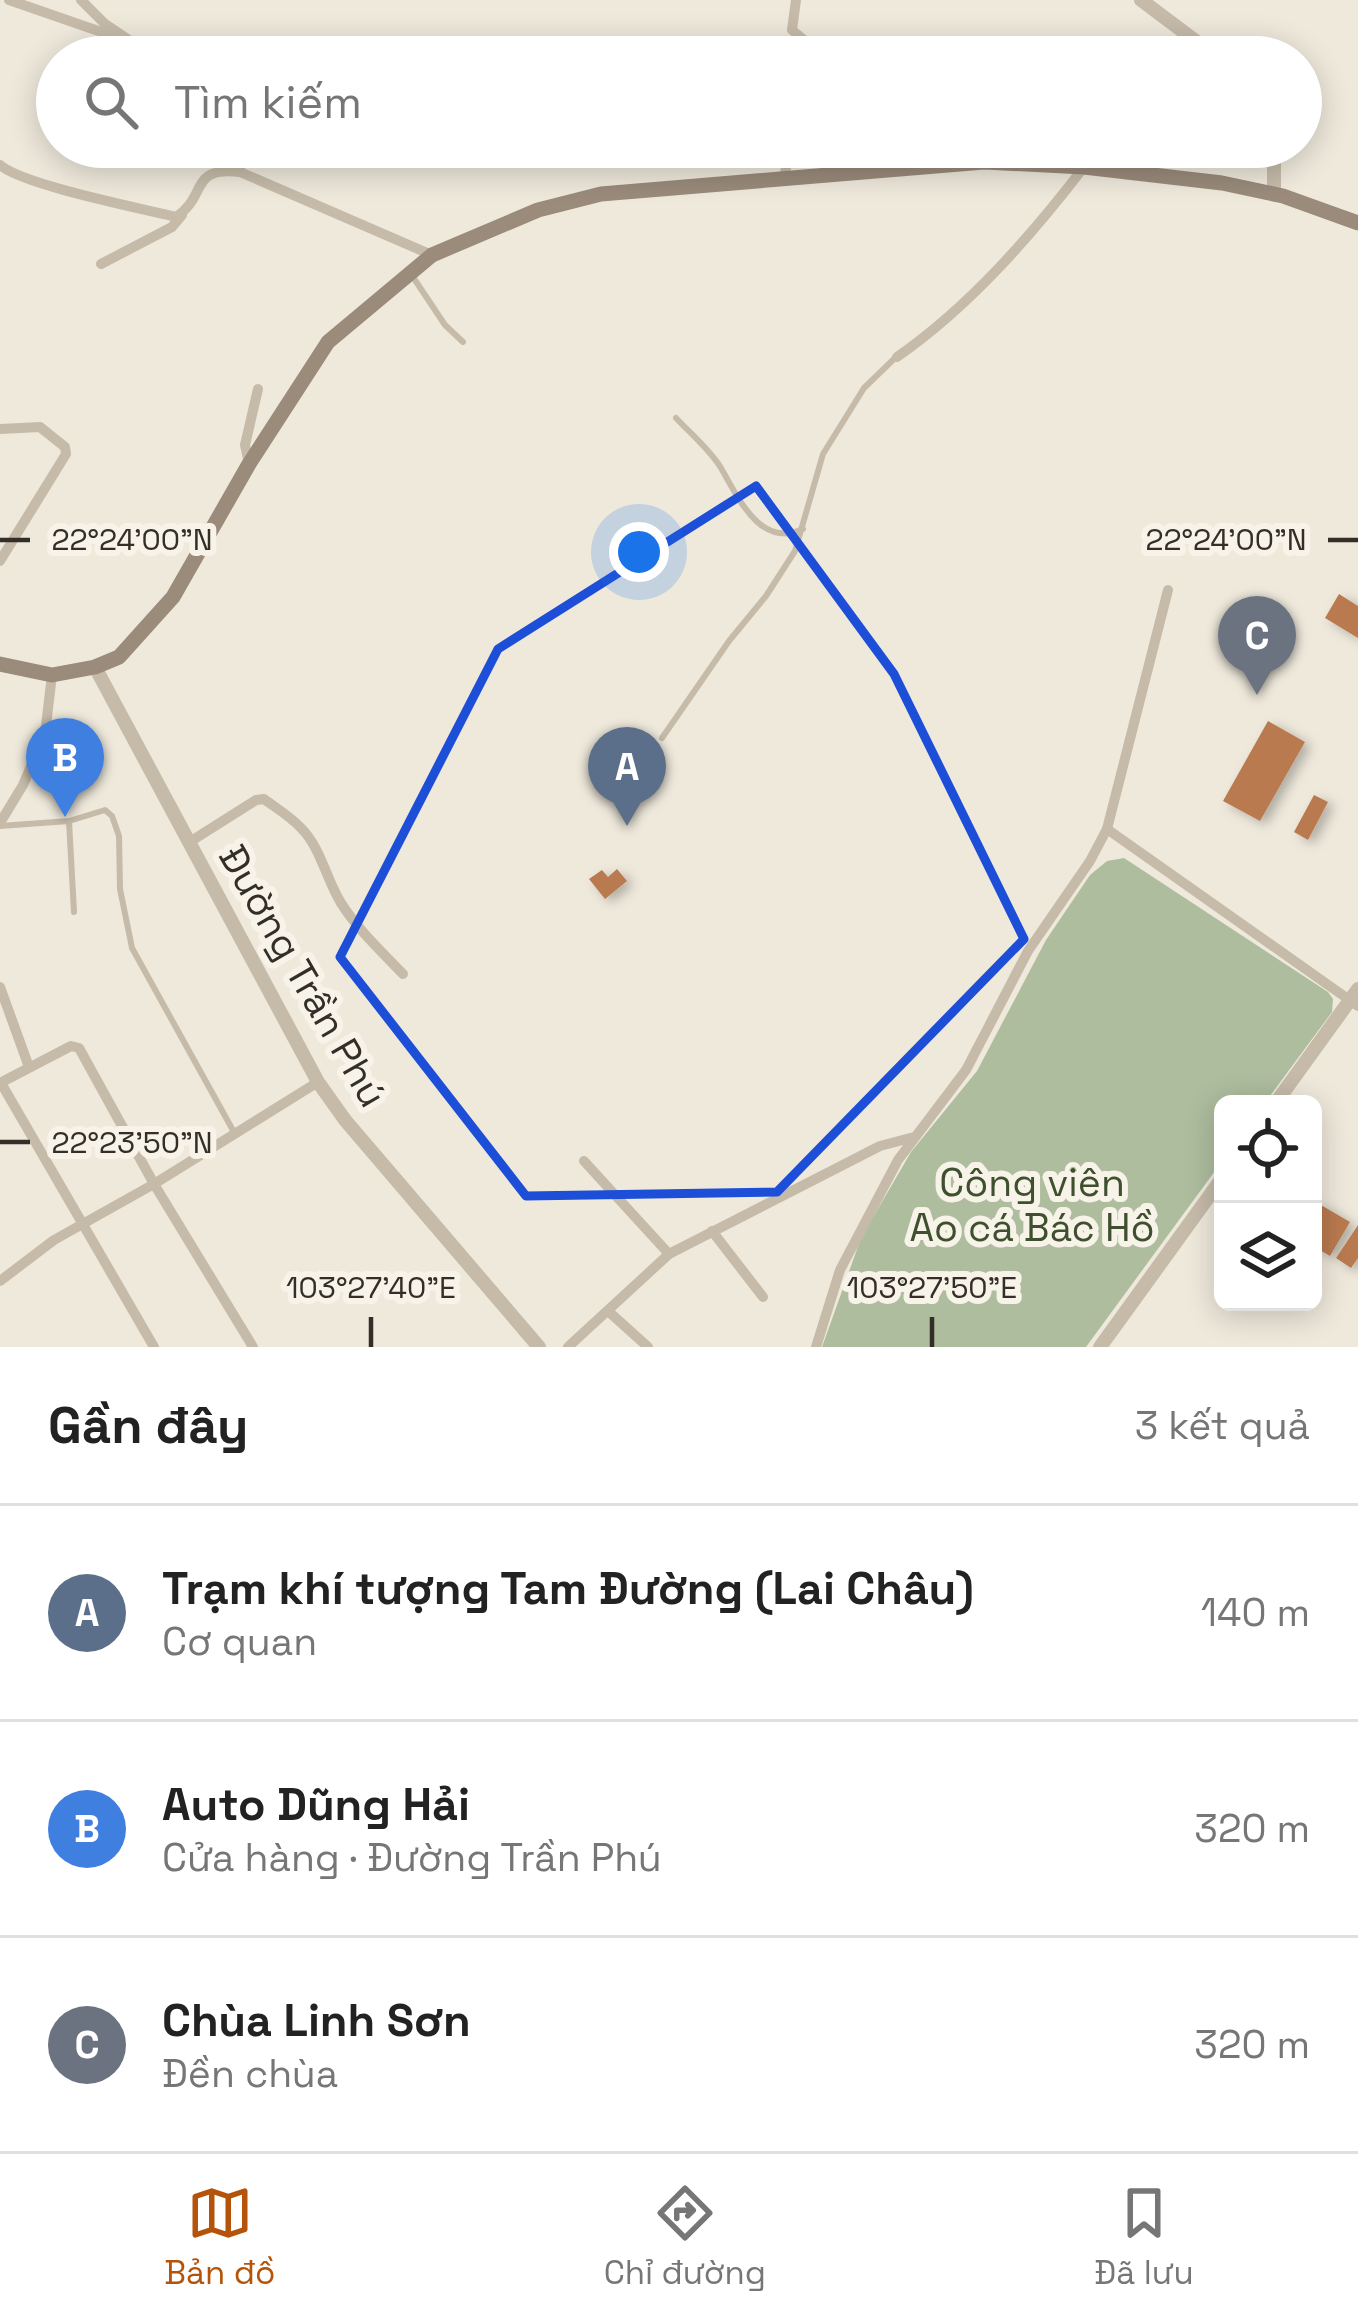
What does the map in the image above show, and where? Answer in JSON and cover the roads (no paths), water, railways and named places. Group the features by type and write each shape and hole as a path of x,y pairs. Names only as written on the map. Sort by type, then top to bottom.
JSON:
{"main road":[{"path":"0,664 52,675 95,668 119,657 173,597 249,464 328,342 431,255 538,210 602,194 902,168"},
{"path":"1093,168 1222,183 1274,194 1358,223"}],"street":[{"path":"9,0 113,36"},
{"path":"81,0 124,36"},
{"path":"796,0 792,30 799,36"},
{"path":"1141,0 1189,36"},
{"path":"0,165 52,185 182,215"},
{"path":"241,168 241,172"},
{"path":"784,178 786,168"},
{"path":"897,356 958,308 1083,168"},
{"path":"1274,168 1274,194"},
{"path":"101,264 172,227 207,175 220,170 241,172 431,255"},
{"path":"249,464 244,445 258,389"},
{"path":"0,429 40,427 65,447 66,454 0,561"},
{"path":"816,1347 840,1270 898,1160 966,1070 1028,951 1107,829 1168,590"},
{"name":"Đường Trần Phú","path":"95,668 318,1082 345,1120 539,1347"},
{"path":"0,824 45,734 52,675"},
{"path":"188,843 264,799 302,828 341,904 403,974"},
{"path":"1107,829 1355,998 1282,1095"},
{"path":"0,987 29,1066"},
{"path":"154,1347 0,1083 71,1046 79,1048 253,1347"},
{"path":"0,1281 84,1223 318,1082"},
{"path":"568,1347 669,1254 880,1146 914,1137"},
{"path":"584,1161 669,1254"},
{"path":"1100,1347 1214,1189"},
{"path":"712,1231 763,1298"},
{"path":"608,1310 648,1347"}],"lane":[{"path":"411,274 445,325 463,342"},
{"path":"662,738 795,551 823,454 864,388 897,356"},
{"path":"676,418 721,469 752,518 784,534 802,529"},
{"path":"0,824 69,821 105,810 112,816 119,836 120,889 132,948 236,1134"},
{"path":"69,821 74,912"}],"place":[{"name":"Chùa Linh Sơn","path":"1257,695"},
{"name":"Auto Dũng Hải","path":"65,817"},
{"name":"Trạm khí tượng Tam Đường (Lai Châu)","path":"627,826"}],"park label":[{"name":"Công viên Ao cá Bác Hồ","path":"1032,1204"}]}
